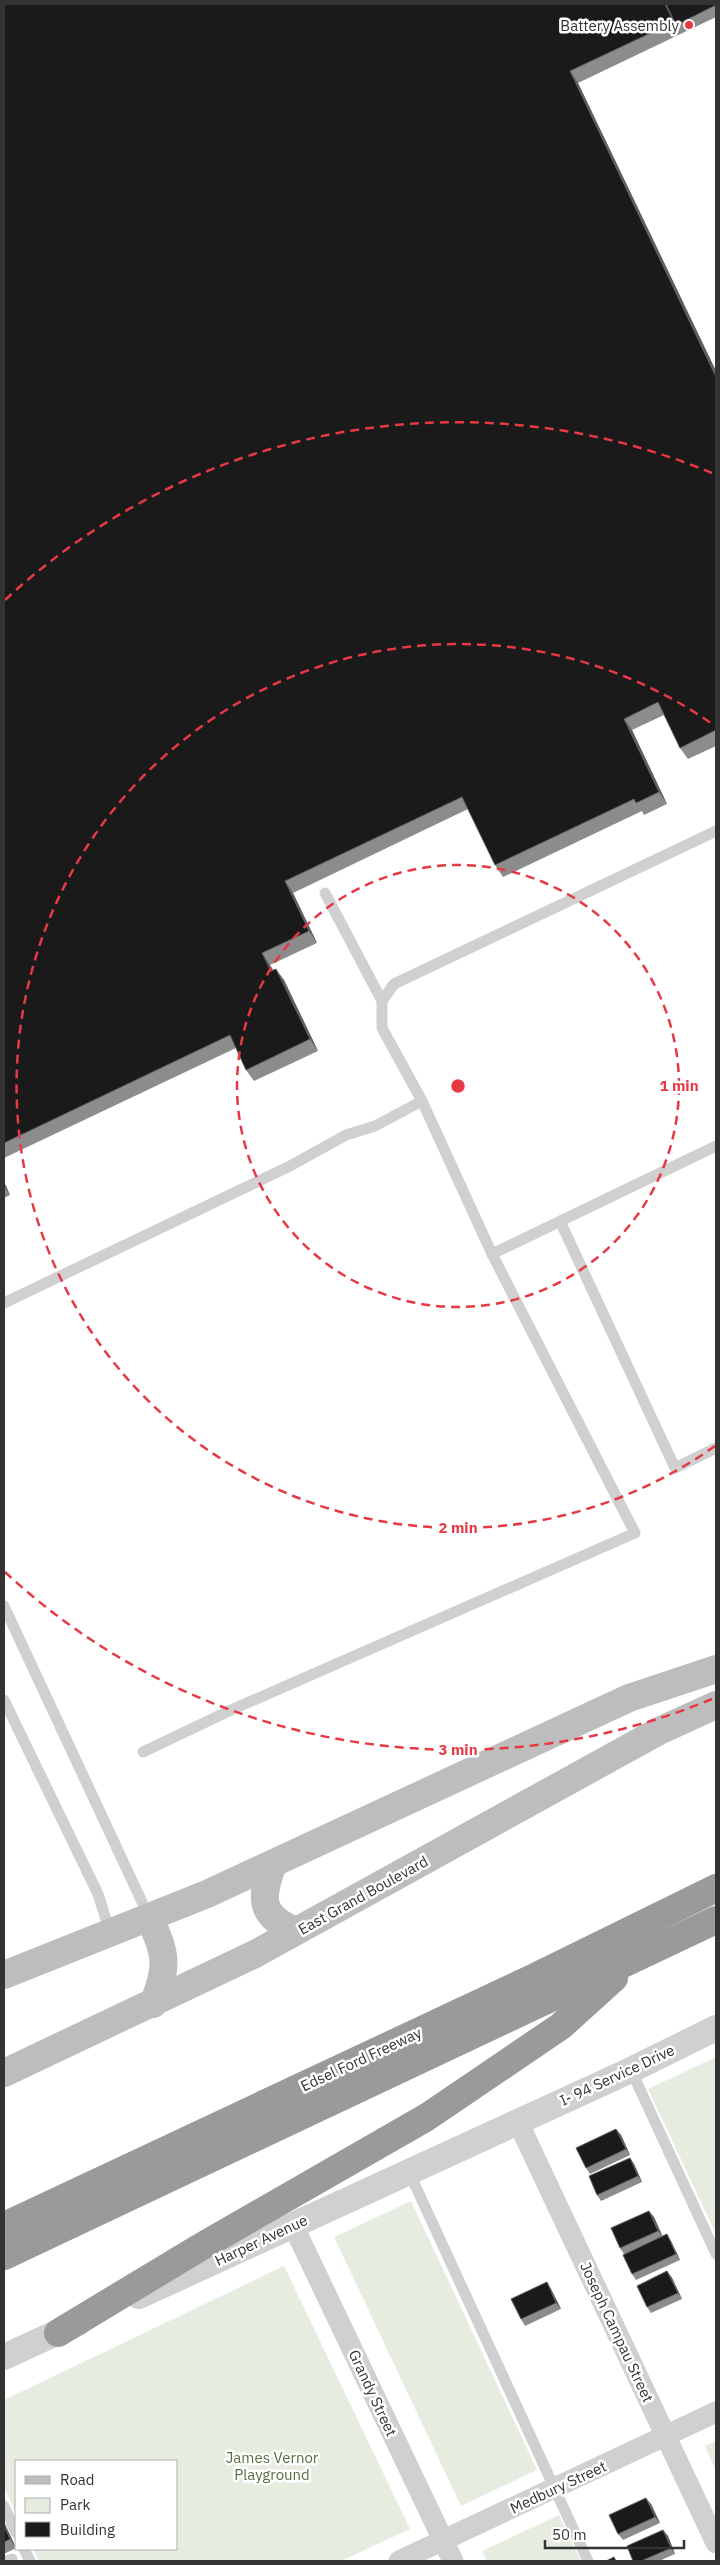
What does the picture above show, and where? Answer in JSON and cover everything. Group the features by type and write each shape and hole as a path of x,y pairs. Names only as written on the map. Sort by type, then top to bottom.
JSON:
{"highway":[{"name":"Edsel Ford Freeway","path":"4,2226 524,1982 716,1888"},
{"name":"Edsel Ford Freeway","path":"4,2256 716,1920"},
{"path":"58,2332 198,2248 427,2117 561,2026 637,1957"}],"main road":[{"path":"4,1975 207,1894 600,1710 652,1688 716,1669"},
{"name":"East Grand Boulevard","path":"4,2073 153,2004 296,1932 659,1731 716,1705"},
{"path":"273,1864 266,1882 265,1904 274,1920 296,1932"},
{"path":"150,1917 165,1956 162,1983 153,2004"}],"street":[{"name":"I- 94 Service Drive","path":"518,2122 716,2028"},
{"name":"Harper Avenue","path":"4,2358 518,2122"},
{"name":"Joseph Campau Street","path":"518,2122 716,2543"},
{"name":"Grandy Street","path":"293,2225 453,2561"},
{"name":"Medbury Street","path":"399,2561 716,2412"}],"lane":[{"path":"382,1001 394,984 716,831"},
{"path":"143,1752 231,1710 635,1533 492,1254 422,1100 382,1028 382,1001 325,893"},
{"path":"4,1303 290,1166 346,1136 375,1126 422,1100"},
{"path":"492,1254 716,1146"},
{"path":"560,1221 675,1468 716,1448"},
{"path":"4,1606 150,1917"},
{"path":"4,1700 98,1894 110,1932"},
{"path":"631,2070 716,2254"},
{"path":"408,2172 588,2561"},
{"path":"4,2506 15,2531"}],"green space":[{"path":"716,2057 716,2234 648,2089"},
{"path":"411,2201 537,2470 461,2506 334,2237"},
{"name":"James Vernor Playground","path":"284,2266 410,2529 341,2561 39,2561 34,2550 178,2550 178,2460 15,2460 15,2511 4,2487 4,2400"},
{"path":"716,2441 716,2471 705,2446"},
{"path":"559,2515 581,2561 487,2561 482,2551"}],"building":[{"path":"4,4 665,4 674,22 570,71 716,377 716,730 680,748 658,702 624,719 659,792 636,803 634,799 495,865 462,797 285,881 309,931 262,953 271,971 276,969 310,1039 246,1070 230,1035 4,1143"},
{"path":"666,4 716,4 716,5 676,25"},
{"path":"616,2129 626,2149 586,2168 576,2148"},
{"path":"630,2158 638,2176 597,2195 589,2176"},
{"path":"649,2211 658,2231 620,2248 611,2228"},
{"path":"667,2234 676,2254 632,2274 623,2255"},
{"path":"667,2271 678,2293 647,2307 637,2286"},
{"path":"547,2282 556,2303 521,2319 511,2299"},
{"path":"646,2498 655,2517 618,2534 609,2515"},
{"path":"4,2526 10,2539 4,2542"},
{"path":"663,2530 671,2548 641,2561 633,2561 627,2546"},
{"path":"614,2557 616,2561 606,2561"}],"place":[{"name":"Battery Assembly","path":"689,25"}]}
